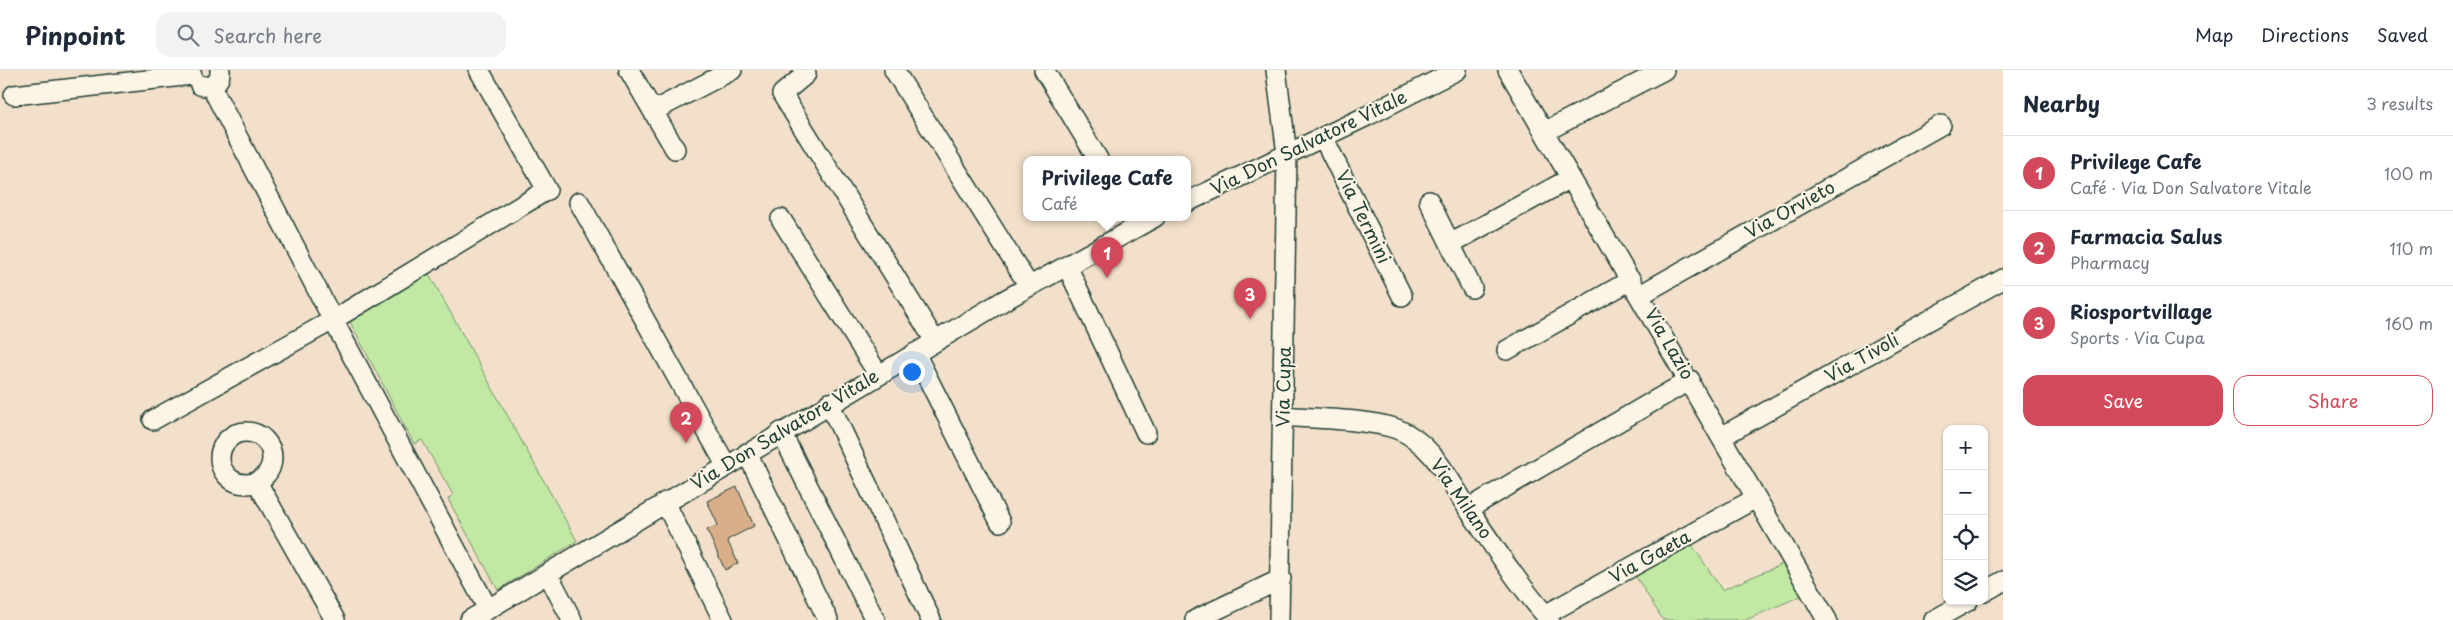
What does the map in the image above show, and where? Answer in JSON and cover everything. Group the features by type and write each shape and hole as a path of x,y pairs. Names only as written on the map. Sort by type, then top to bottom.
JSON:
{"street":[{"path":"153,420 333,320 548,190 479,70"},
{"path":"629,70 675,149"},
{"path":"653,111 732,70"},
{"path":"803,70 806,74 782,94 935,341"},
{"path":"894,70 1029,286"},
{"path":"1044,70 1096,156"},
{"name":"Via Cupa","path":"1276,70 1287,154 1280,620"},
{"name":"Via Don Salvatore Vitale","path":"1191,200 1324,137 1457,70"},
{"name":"Via Lazio","path":"1508,70 1828,620"},
{"path":"1544,132 1664,70"},
{"path":"14,95 108,77 192,73 198,84 222,75 333,320 488,609"},
{"name":"Via Orvieto","path":"1508,350 1635,287 1941,125"},
{"name":"Via Termini","path":"1324,137 1402,296"},
{"path":"1450,244 1571,178"},
{"path":"1429,201 1472,288"},
{"path":"579,202 726,465"},
{"path":"781,219 878,374"},
{"name":"Via Don Salvatore Vitale","path":"470,620 878,374 1067,266 1135,221"},
{"path":"1067,266 1146,433"},
{"name":"Via Tivoli","path":"1721,437 2003,278"},
{"path":"915,353 1000,522"},
{"path":"1468,509 1690,380"},
{"path":"829,404 931,620"},
{"name":"Via Milano","path":"1284,416 1374,424 1398,429 1423,446 1437,460 1468,509 1548,618"},
{"path":"782,432 875,620"},
{"path":"747,452 828,620"},
{"path":"257,482 334,620"},
{"name":"Via Gaeta","path":"1548,618 1756,498"},
{"path":"665,502 723,620"},
{"path":"548,574 572,620"},
{"path":"1195,620 1280,579"},
{"path":"1988,590 2003,581"},
{"path":"1934,620 1961,605"}],"green space":[{"path":"428,272 577,541 498,590 448,499 453,495 422,440 414,444 348,318"},
{"path":"1689,540 1722,590 1787,562 1805,594 1746,620 1663,620 1633,572"}],"building":[{"path":"737,487 754,526 727,540 738,563 725,570 707,530 718,525 707,501"}],"place":[{"name":"Privilege Cafe","path":"1107,278"},
{"name":"Riosportvillage","path":"1250,319"},
{"name":"Farmacia Salus","path":"686,443"}]}
